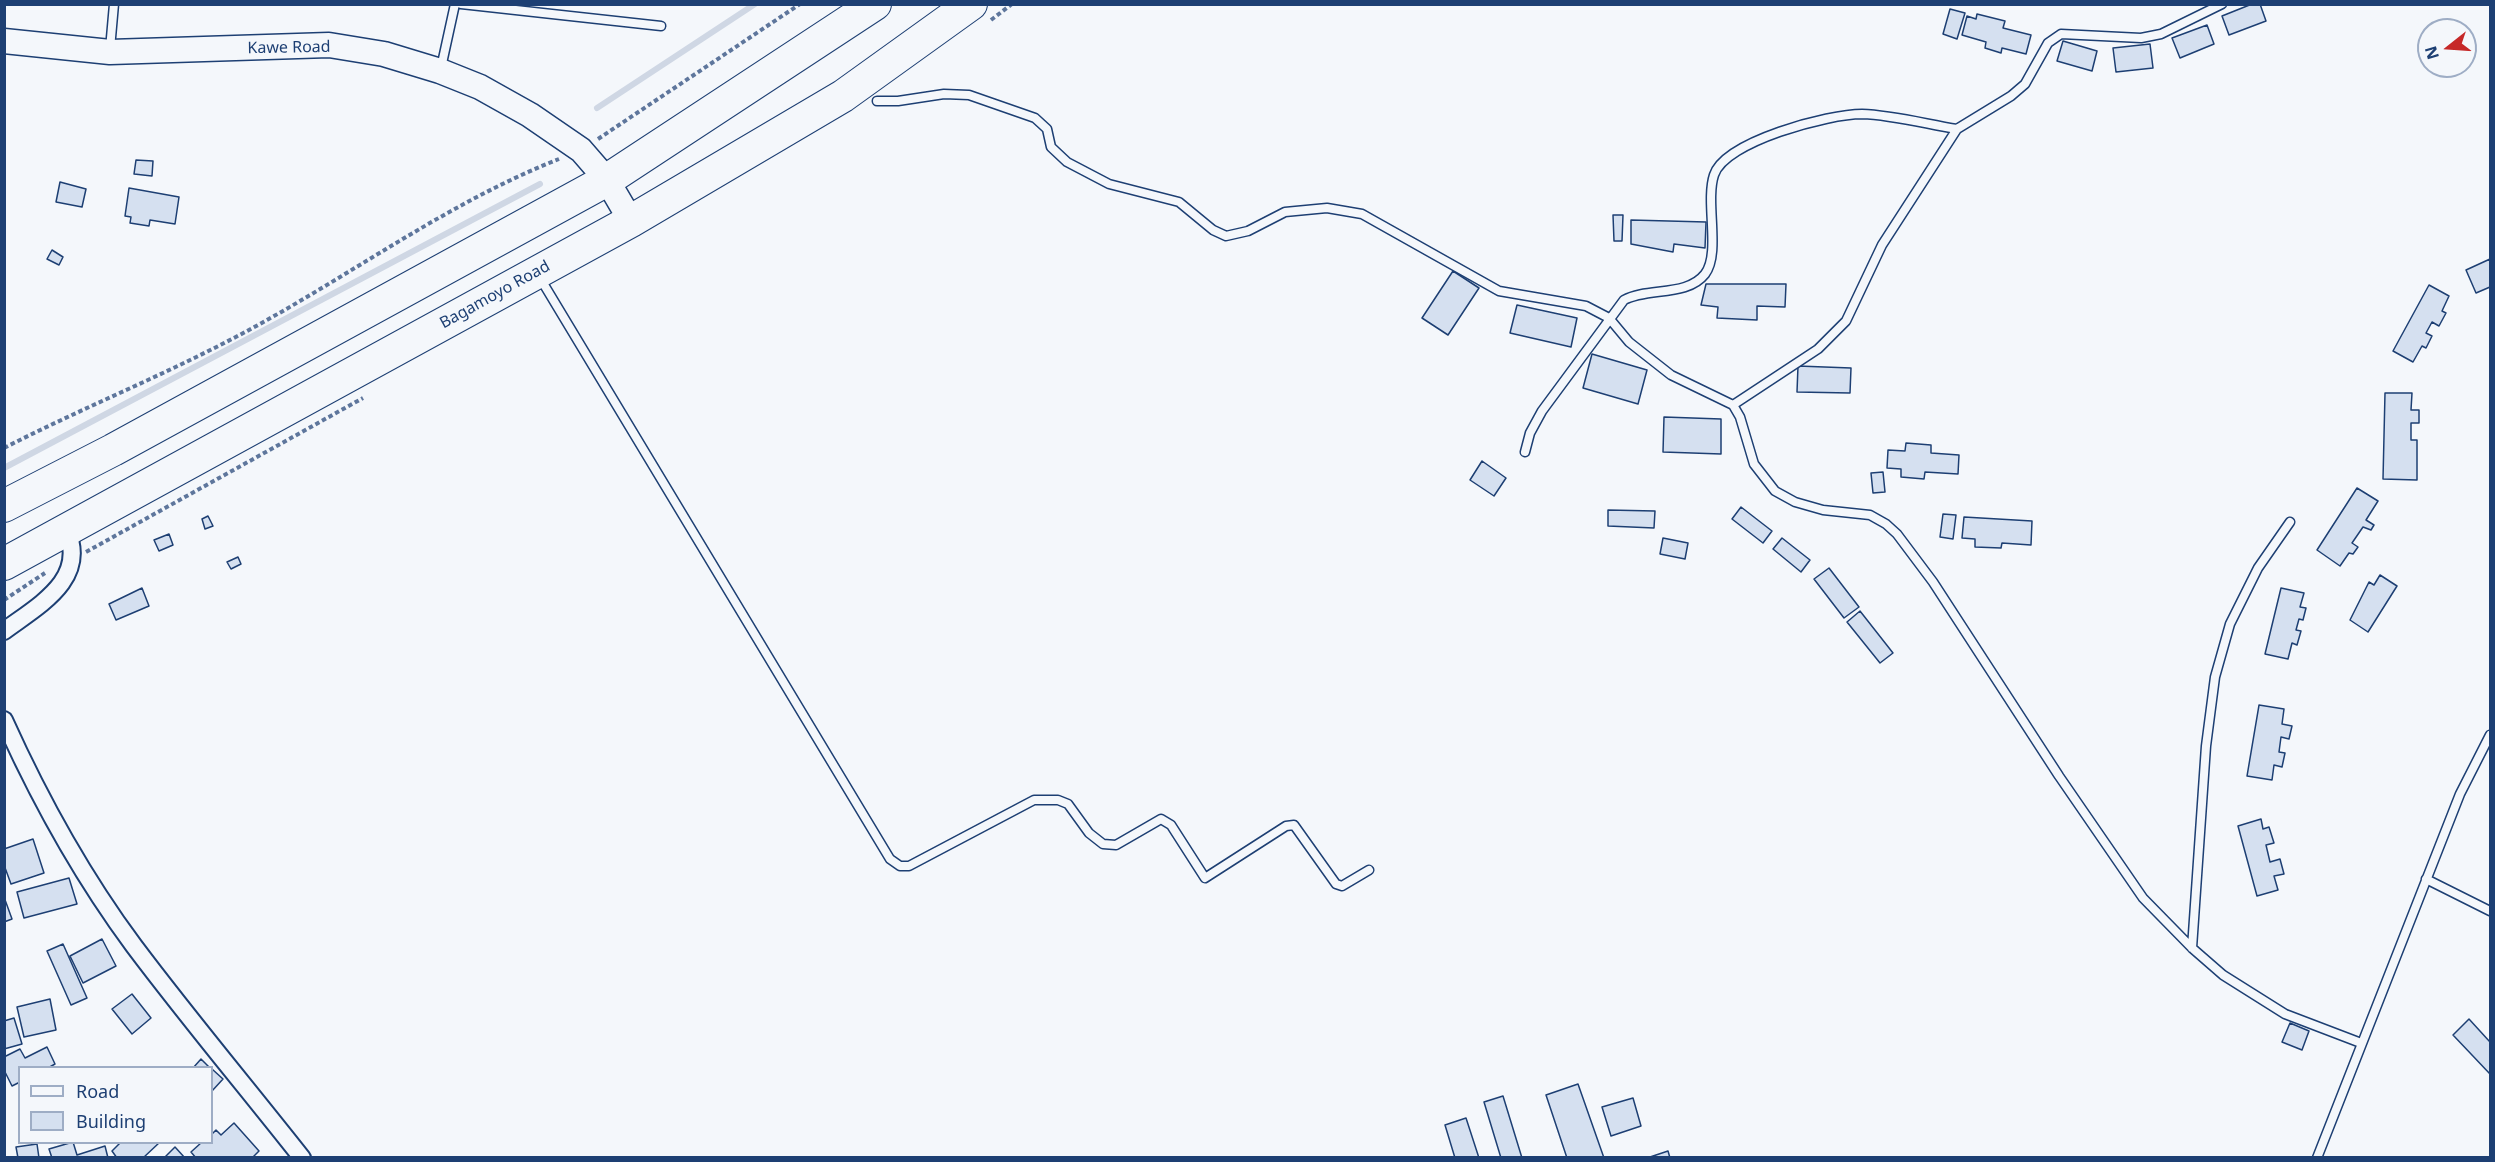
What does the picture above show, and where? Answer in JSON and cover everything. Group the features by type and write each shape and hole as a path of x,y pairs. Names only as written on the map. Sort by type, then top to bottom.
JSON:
{"highway":[{"path":"4,506 113,450 608,180 875,4"},
{"name":"Bagamoyo Road","path":"4,564 69,544 537,272 631,221 843,96 971,4"}],"main road":[{"name":"Kawe Road","path":"4,41 110,52 329,45 384,54 440,71 480,87 520,109 581,150 608,180 631,221"}],"street":[{"path":"4,631 50,596 69,572 69,544"},
{"path":"4,720 45,806 96,892 134,946 302,1158"}],"lane":[{"path":"110,52 114,4"},
{"path":"440,71 455,4"},
{"path":"460,4 661,26"},
{"path":"1733,405 1818,348 1846,321 1882,245 1957,129 2011,96 2025,84 2048,43 2061,33 2141,38 2161,34 2222,4"},
{"path":"877,100 898,101 944,94 969,95 1035,118 1047,129 1051,147 1067,162 1110,184 1179,202 1213,230 1226,236 1248,231 1286,212 1327,208 1362,214 1499,291 1586,306 1609,318 1629,342 1671,375 1733,405 1740,417 1754,464 1775,491 1795,502 1822,510 1870,515 1886,524 1897,534 1933,582 2059,776 2143,898 2192,948 2223,975 2285,1014 2361,1043"},
{"path":"1525,452 1530,433 1542,411 1591,348 1609,318 1624,300 1632,296 1682,288 1696,282 1706,274 1711,262 1710,201 1714,174 1731,155 1761,139 1819,120 1861,114 1957,129"},
{"path":"537,272 890,859 900,866 909,866 1034,800 1058,800 1068,804 1089,833 1103,844 1116,845 1161,819 1171,825 1205,878 1286,826 1294,825 1336,884 1342,886 1369,870"},
{"path":"2192,948 2206,746 2215,677 2230,624 2258,568 2290,522"},
{"path":"2317,1158 2460,794 2490,735"},
{"path":"2426,879 2490,911"}],"path":[{"path":"4,448 140,386 258,325 382,251 522,174 581,150 800,4"},
{"path":"4,600 29,582 69,544"}],"building":[{"path":"2252,4 2260,4 2266,21 2229,35 2222,16"},
{"path":"1950,9 1965,13 1957,39 1943,34"},
{"path":"1977,14 2005,21 2003,28 2031,35 2026,54 2002,48 2001,53 1985,48 1986,42 1962,35 1967,16 1976,19"},
{"path":"2207,25 2214,44 2180,58 2172,38"},
{"path":"2063,41 2097,51 2092,71 2057,61"},
{"path":"2150,44 2153,68 2116,72 2113,48"},
{"path":"136,160 153,161 152,176 134,174"},
{"path":"60,182 86,189 82,207 56,202"},
{"path":"129,188 179,197 175,224 150,220 149,226 130,223 131,217 125,216"},
{"path":"1613,215 1623,215 1622,241 1614,241"},
{"path":"1631,220 1706,222 1705,248 1674,244 1673,252 1631,244"},
{"path":"52,250 63,257 59,265 47,259"},
{"path":"2490,259 2490,287 2476,293 2466,270"},
{"path":"1453,271 1479,288 1448,335 1422,318"},
{"path":"1706,284 1786,284 1785,307 1757,306 1757,320 1717,318 1718,307 1701,305"},
{"path":"2429,285 2449,296 2442,311 2446,313 2439,326 2432,322 2426,333 2432,336 2426,348 2422,346 2413,362 2393,351"},
{"path":"1517,305 1577,318 1571,347 1510,333"},
{"path":"1592,354 1647,370 1638,404 1583,388"},
{"path":"1798,366 1851,368 1850,393 1797,392"},
{"path":"2385,393 2412,393 2411,410 2419,410 2419,423 2411,423 2411,440 2417,440 2417,480 2383,479"},
{"path":"1664,417 1721,419 1721,454 1663,452"},
{"path":"1906,443 1931,445 1931,453 1959,455 1958,474 1925,472 1924,479 1901,477 1901,469 1887,468 1888,450 1905,451"},
{"path":"1482,461 1506,478 1494,496 1470,480"},
{"path":"1883,472 1885,492 1873,493 1871,473"},
{"path":"2357,488 2378,501 2366,520 2374,525 2371,530 2363,527 2352,543 2358,547 2353,554 2349,553 2340,566 2317,550"},
{"path":"1741,507 1772,531 1763,543 1732,519"},
{"path":"1608,510 1655,511 1654,528 1608,526"},
{"path":"1943,514 1956,515 1953,539 1940,537"},
{"path":"208,516 213,526 205,529 202,519"},
{"path":"1964,517 2032,521 2031,545 2002,543 2001,548 1975,547 1975,539 1962,538"},
{"path":"169,534 173,545 159,551 154,540"},
{"path":"1663,538 1688,543 1685,559 1660,554"},
{"path":"1782,538 1810,560 1801,572 1773,549"},
{"path":"238,557 241,564 231,569 227,562"},
{"path":"1829,568 1859,607 1844,618 1814,579"},
{"path":"2380,575 2397,586 2368,632 2350,620 2369,582 2374,585"},
{"path":"142,588 149,606 116,620 109,604"},
{"path":"2281,588 2304,593 2300,607 2306,608 2303,620 2299,619 2296,630 2301,631 2297,645 2292,643 2288,659 2265,654"},
{"path":"1860,611 1893,653 1880,663 1847,622"},
{"path":"2259,705 2284,709 2282,724 2292,726 2289,739 2281,737 2279,752 2285,753 2282,767 2274,765 2272,780 2247,776"},
{"path":"2261,819 2263,829 2269,827 2274,843 2266,845 2270,862 2280,859 2284,874 2274,876 2278,890 2257,896 2238,826"},
{"path":"33,839 44,873 11,884 4,865 4,849"},
{"path":"69,878 77,904 24,918 17,892"},
{"path":"4,897 12,919 4,922"},
{"path":"102,939 116,966 83,983 70,956"},
{"path":"63,944 87,998 71,1005 47,951"},
{"path":"132,994 151,1018 132,1034 112,1009"},
{"path":"50,999 56,1030 24,1037 17,1007"},
{"path":"14,1018 22,1044 4,1049 4,1021"},
{"path":"2469,1019 2490,1042 2490,1074 2453,1035"},
{"path":"2290,1023 2309,1031 2302,1050 2282,1042"},
{"path":"47,1047 55,1064 52,1066 18,1066 18,1083 12,1086 4,1070 4,1057 20,1049 25,1058"},
{"path":"201,1059 208,1066 195,1066"},
{"path":"213,1070 223,1079 213,1090"},
{"path":"1578,1084 1604,1158 1567,1158 1546,1095"},
{"path":"1503,1096 1522,1158 1501,1158 1484,1102"},
{"path":"1633,1098 1641,1126 1611,1136 1602,1107"},
{"path":"1466,1118 1479,1158 1455,1158 1445,1125"},
{"path":"234,1123 259,1151 252,1158 196,1158 191,1152 200,1144 213,1144 213,1133 216,1130 221,1135"},
{"path":"37,1144 39,1158 18,1158 16,1147"},
{"path":"74,1144 77,1155 105,1146 108,1158 52,1158 49,1149"},
{"path":"119,1144 158,1144 143,1158 117,1158 112,1151"},
{"path":"175,1147 185,1158 164,1158"},
{"path":"1668,1151 1670,1158 1647,1158"}],"waterway":[{"path":"597,108 755,4"},
{"path":"4,468 540,184"}]}
